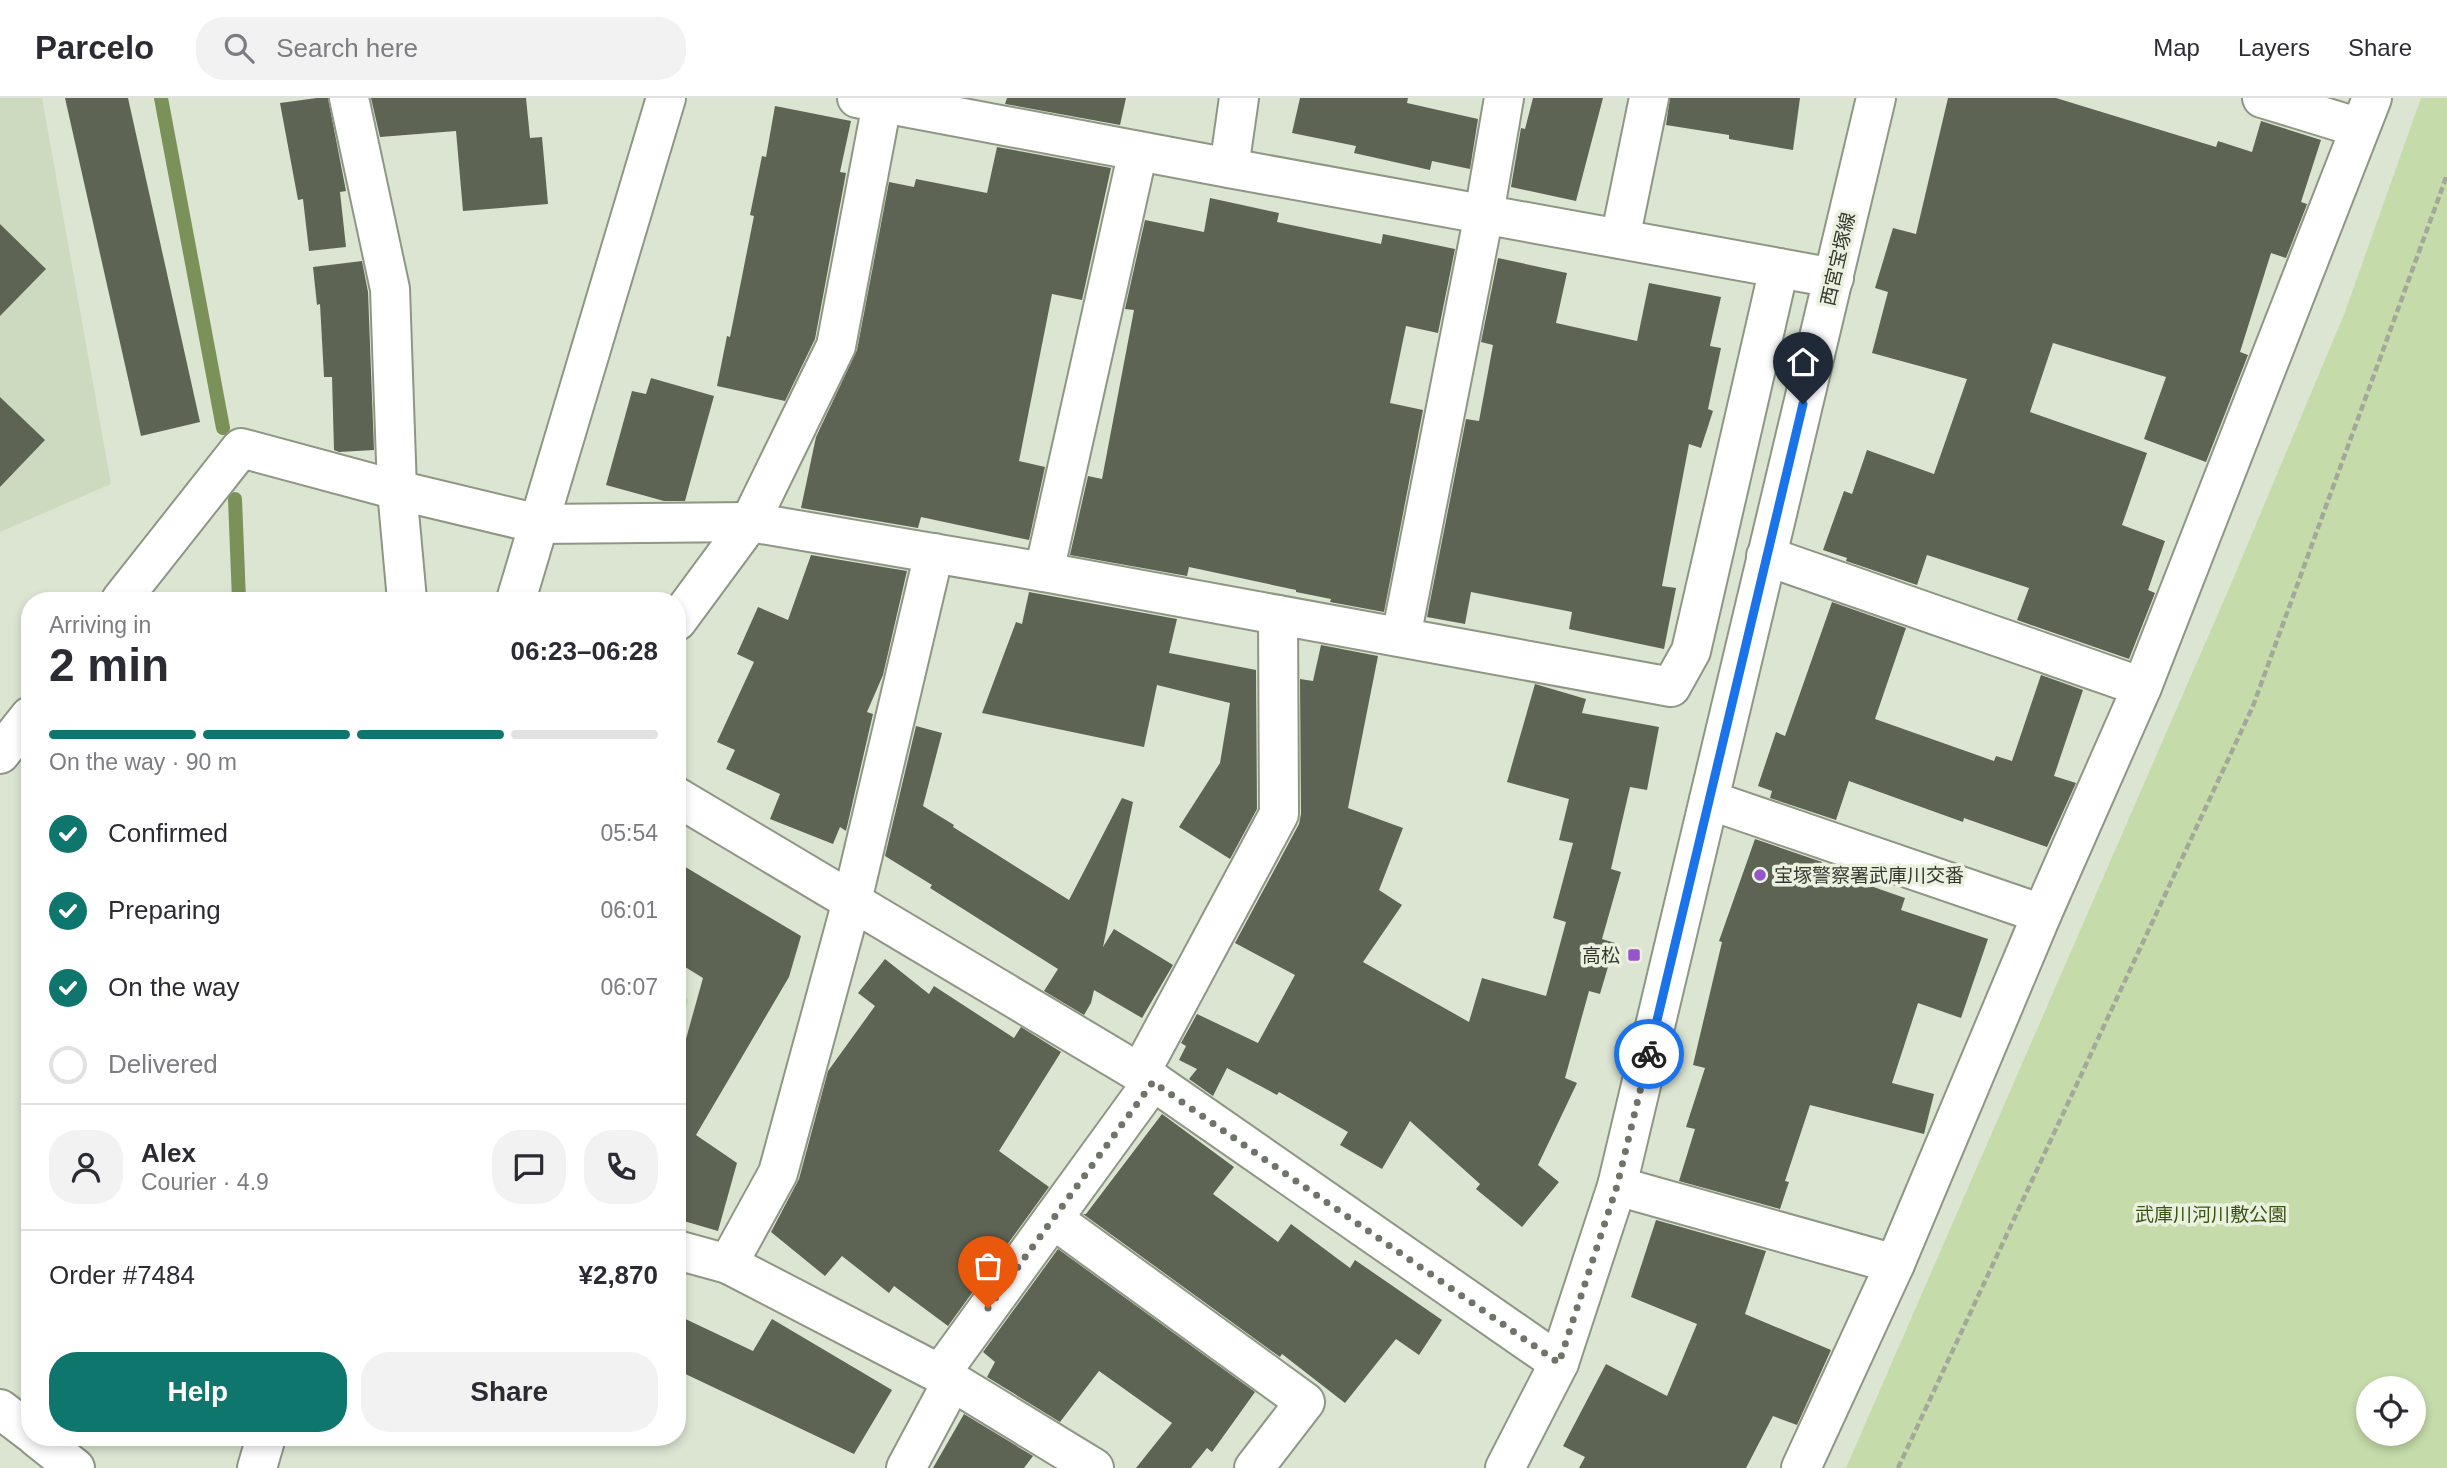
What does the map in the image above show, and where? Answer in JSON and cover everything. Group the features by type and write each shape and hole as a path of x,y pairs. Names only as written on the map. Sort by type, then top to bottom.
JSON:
{"street":[{"path":"349,98 390,289 397,491 406,592"},
{"path":"519,592 666,98"},
{"path":"1229,168 1239,98"},
{"path":"1401,637 1484,214 1504,98"},
{"path":"1620,239 1648,98"},
{"name":"西宮宝塚線","path":"1506,1468 1559,1363 1617,1186 1876,98"},
{"path":"1801,1468 1895,1264 2042,914 2142,687 2366,113 2262,98"},
{"path":"686,609 750,522 836,346 874,100 1229,168 1835,278"},
{"path":"1044,572 1138,151"},
{"path":"127,592 241,448 397,491 540,524 750,522 1044,572 1671,687 1691,651 1779,268"},
{"path":"728,1264 778,1173 852,901 934,554"},
{"path":"1766,556 2142,687"},
{"path":"906,1468 946,1378 1146,1077 1279,814 1278,615"},
{"path":"0,754 21,727"},
{"path":"1709,800 2042,914"},
{"path":"686,802 1146,1077 1559,1363"},
{"path":"1617,1186 1895,1264"},
{"path":"1053,1219 1305,1402 1254,1468"},
{"path":"686,1252 728,1264 946,1378 1094,1468"},
{"path":"0,1409 21,1425"},
{"path":"47,1446 75,1468"},
{"path":"257,1468 263,1446"}],"path":[{"path":"1898,1468 2253,706 2447,175"}],"shaded area":[{"path":"0,98 42,98 111,484 0,532"}],"green space":[{"name":"武庫川河川敷公園","path":"2421,98 2447,98 2447,1468 1846,1468 2231,584 2345,312"}],"building":[{"path":"65,98 128,98 200,422 141,436"},
{"path":"328,98 346,191 340,192 346,247 309,251 303,199 298,200 280,103"},
{"path":"371,98 526,98 530,138 542,137 548,204 463,211 456,131 380,137"},
{"path":"1007,98 1126,98 1120,125 1005,104"},
{"path":"1300,98 1408,98 1407,103 1478,119 1470,169 1432,161 1430,170 1354,153 1356,146 1292,133"},
{"path":"1533,98 1603,98 1576,201 1511,187 1521,128 1525,129"},
{"path":"1670,98 1800,98 1793,150 1729,139 1729,135 1666,125"},
{"path":"1948,98 2056,98 2216,147 2218,141 2252,152 2261,121 2321,140 2301,202 2307,204 2286,258 2271,253 2240,352 2248,355 2206,462 2144,439 2166,377 2053,343 2030,412 2147,453 2122,525 2165,541 2148,590 2155,593 2129,659 2017,620 2029,588 1927,555 1917,585 1846,561 1847,558 1823,550 1844,491 1852,494 1867,450 1934,474 1967,379 1872,353 1888,292 1875,288 1893,228 1916,234"},
{"path":"775,106 851,121 840,172 846,173 815,339 785,401 717,386 727,336 730,337 754,216 750,215 762,156 766,157"},
{"path":"997,147 1111,168 1082,300 1052,294 1019,461 1045,467 1029,540 921,517 918,528 801,508 816,437 857,350 889,182 914,187 916,179 987,193"},
{"path":"1210,198 1279,213 1277,222 1381,244 1383,234 1455,249 1438,333 1406,326 1390,403 1423,410 1384,612 1330,602 1331,599 1296,590 1189,567 1187,576 1070,555 1088,476 1102,479 1134,310 1125,309 1145,220 1204,232"},
{"path":"0,224 46,269 0,316"},
{"path":"1498,258 1567,273 1556,323 1637,341 1649,283 1721,297 1710,346 1721,348 1708,409 1713,411 1701,448 1689,444 1662,586 1676,588 1664,649 1569,629 1572,612 1471,592 1465,624 1427,617 1466,419 1479,421 1493,345 1481,342"},
{"path":"362,261 368,292 374,450 339,452 334,450 332,377 324,377 320,304 317,305 313,267"},
{"path":"651,378 714,396 685,501 664,501 606,485 632,391 646,394"},
{"path":"0,397 45,440 0,487"},
{"path":"811,555 907,571 883,675 867,712 873,714 846,831 840,827 833,844 770,819 780,794 726,769 735,750 717,742 754,662 737,654 758,607 788,620"},
{"path":"1029,592 1177,619 1169,653 1256,670 1257,809 1230,859 1179,827 1220,763 1230,703 1157,685 1144,747 982,713 1016,622 1022,624"},
{"path":"1832,602 1906,628 1875,719 1994,761 1996,756 2012,761 2041,675 2083,690 2054,776 2076,783 2047,847 1964,818 1963,822 1849,781 1836,820 1770,798 1772,791 1758,786 1776,732 1785,736"},
{"path":"1321,645 1378,656 1348,808 1403,828 1379,890 1402,905 1363,962 1469,1022 1482,978 1546,996 1566,922 1553,918 1573,843 1559,840 1569,799 1507,782 1535,684 1586,699 1582,713 1659,727 1647,790 1630,787 1611,869 1621,872 1602,939 1615,943 1600,994 1589,991 1565,1078 1577,1083 1538,1165 1559,1182 1522,1227 1476,1189 1480,1184 1410,1121 1382,1169 1340,1145 1348,1132 1279,1092 1277,1095 1227,1068 1213,1096 1189,1079 1197,1069 1179,1060 1186,1046 1181,1043 1197,1014 1258,1043 1295,975 1235,943 1299,824 1300,679 1313,681"},
{"path":"916,726 942,733 923,806 1069,900 1122,798 1133,802 1103,947 1114,929 1173,965 1142,1018 1094,990 1084,1015 1044,991 1058,969 930,888 932,885 885,856"},
{"path":"1755,839 1822,862 1819,868 1905,898 1901,910 1988,939 1961,1018 1918,1003 1892,1083 1934,1094 1924,1134 1810,1105 1785,1181 1789,1182 1780,1209 1679,1181 1695,1129 1686,1127 1705,1068 1693,1065 1722,942 1719,941"},
{"path":"686,867 801,936 789,977 696,1135 737,1163 718,1231 686,1222 686,1039 703,978 686,968"},
{"path":"885,959 929,994 934,986 1014,1038 1021,1027 1061,1052 999,1151 1049,1187 948,1326 894,1286 889,1293 842,1256 825,1276 771,1232 799,1179 828,1071 875,1006 858,993"},
{"path":"1162,1114 1234,1167 1213,1194 1278,1242 1291,1224 1350,1268 1355,1260 1442,1320 1419,1355 1396,1339 1345,1403 1282,1354 1280,1357 1083,1214 1086,1214"},
{"path":"1656,1220 1766,1251 1745,1314 1831,1350 1797,1425 1773,1416 1746,1468 1579,1468 1585,1457 1563,1446 1606,1364 1667,1396 1697,1324 1631,1297"},
{"path":"1058,1249 1255,1392 1212,1452 1207,1448 1191,1468 1136,1468 1172,1423 1099,1371 1060,1422 987,1377 995,1362 983,1352"},
{"path":"686,1319 753,1351 772,1319 892,1390 854,1454 686,1374"},
{"path":"964,1414 1033,1456 1024,1468 933,1468"}],"waterway":[{"path":"161,98 223,428"},
{"path":"235,499 239,592"}],"way so far":[{"path":"988,1308 1153,1082 1559,1363 1617,1186 1649,1054"}],"place":[{"name":"宝塚警察署武庫川交番","path":"1760,875"},
{"name":"高松","path":"1634,955"}],"route":[{"path":"1649,1054 1803,404"}]}
